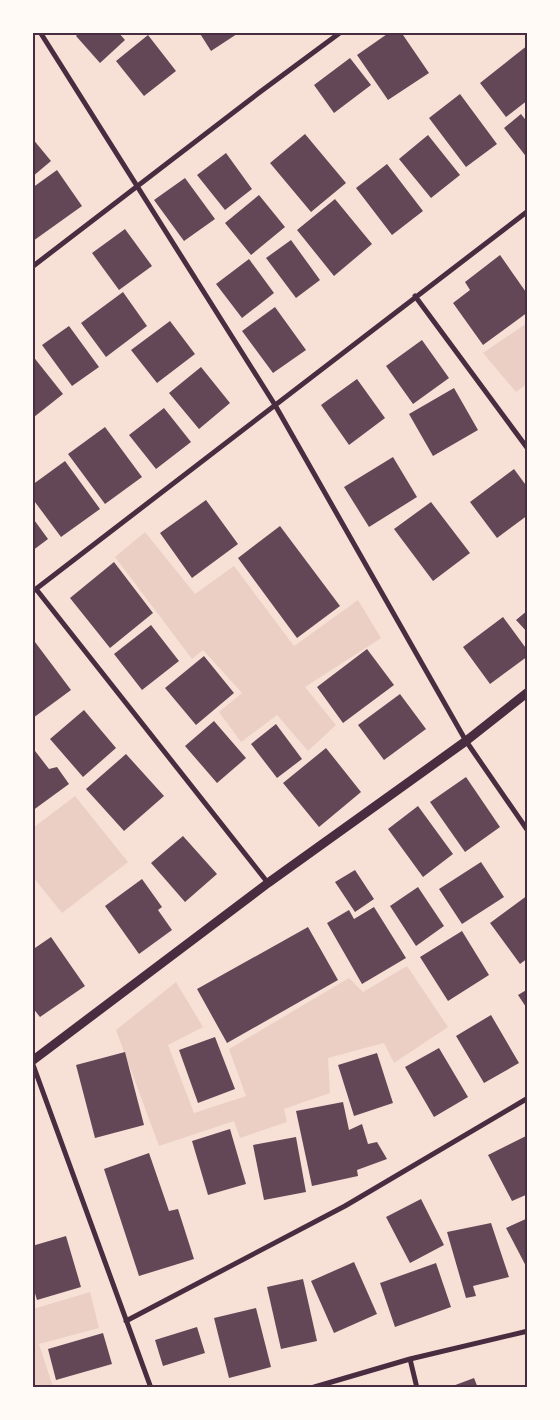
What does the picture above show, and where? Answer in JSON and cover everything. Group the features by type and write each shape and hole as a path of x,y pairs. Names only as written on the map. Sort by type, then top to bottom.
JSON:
{"street":[{"path":"40,32 275,405 466,742 528,831"},
{"path":"32,267 342,32"},
{"path":"268,883 34,591 415,296 528,211"},
{"path":"415,296 528,449"},
{"path":"151,1388 32,1062 268,883 466,742 528,692"},
{"path":"126,1321 345,1206 528,1098"},
{"path":"311,1388 410,1359 528,1332"},
{"path":"410,1359 418,1388"}],"shaded area":[{"path":"527,323 527,384 516,392 483,353"},
{"path":"145,532 195,594 234,566 294,646 358,600 381,638 305,687 336,725 308,751 277,715 241,742 219,712 242,693 203,650 192,659 115,557"},
{"path":"75,796 128,862 62,913 33,877 33,828"},
{"path":"407,966 448,1027 394,1063 384,1043 328,1058 330,1093 284,1109 287,1122 240,1138 234,1121 159,1146 116,1030 176,982 203,1027 168,1045 194,1113 246,1096 229,1049 349,978 363,992"},
{"path":"90,1292 99,1328 39,1344 53,1387 33,1387 33,1309"}],"building":[{"path":"80,32 118,32 125,40 100,63 76,36"},
{"path":"199,32 240,32 211,51"},
{"path":"390,32 401,32 429,73 388,100 357,55"},
{"path":"148,35 176,71 144,96 116,61"},
{"path":"528,45 528,100 506,117 480,83"},
{"path":"350,58 371,85 334,113 314,85"},
{"path":"460,94 497,144 466,167 429,118"},
{"path":"521,114 528,123 528,159 504,128"},
{"path":"305,134 346,183 311,212 270,163"},
{"path":"428,135 460,175 431,198 399,159"},
{"path":"32,138 51,161 32,177"},
{"path":"226,153 252,189 225,210 197,175"},
{"path":"387,164 423,211 392,235 356,188"},
{"path":"57,170 82,206 33,241 32,188"},
{"path":"185,178 215,219 184,241 154,200"},
{"path":"259,195 285,227 251,255 225,223"},
{"path":"335,199 372,244 334,276 297,230"},
{"path":"125,229 152,266 119,290 92,253"},
{"path":"291,240 320,280 296,298 266,258"},
{"path":"500,255 528,295 528,312 483,345 453,303 470,290 465,282"},
{"path":"249,259 274,293 242,318 216,284"},
{"path":"123,292 147,326 106,357 81,323"},
{"path":"275,307 306,350 273,373 242,331"},
{"path":"170,321 195,354 157,383 131,350"},
{"path":"69,326 99,367 72,386 42,345"},
{"path":"422,340 449,378 413,404 386,366"},
{"path":"32,355 63,394 34,417 32,415"},
{"path":"201,367 230,403 199,429 169,393"},
{"path":"357,379 385,418 349,445 321,405"},
{"path":"454,388 478,430 433,456 409,414"},
{"path":"164,408 191,442 156,469 129,435"},
{"path":"105,427 142,477 105,504 68,454"},
{"path":"393,457 417,497 369,527 344,487"},
{"path":"65,461 100,509 61,537 32,498 32,485"},
{"path":"514,469 528,488 528,515 497,538 470,502"},
{"path":"206,500 238,544 192,578 160,533"},
{"path":"431,502 470,553 433,581 394,529"},
{"path":"32,517 48,539 32,551"},
{"path":"280,526 340,606 297,638 238,558"},
{"path":"114,562 153,613 110,648 70,598"},
{"path":"528,610 528,633 516,620"},
{"path":"503,617 528,651 528,656 490,684 463,647"},
{"path":"151,625 179,661 142,690 114,654"},
{"path":"32,638 71,690 33,718 32,717"},
{"path":"367,649 394,685 343,723 317,687"},
{"path":"204,656 234,693 196,725 165,688"},
{"path":"400,694 426,729 384,760 358,725"},
{"path":"84,710 116,748 83,777 50,739"},
{"path":"214,721 246,758 217,783 185,746"},
{"path":"276,724 302,759 277,778 251,744"},
{"path":"32,747 49,769 57,767 69,784 32,811"},
{"path":"326,748 361,792 319,827 283,783"},
{"path":"126,754 164,796 124,831 86,789"},
{"path":"466,777 500,827 465,852 430,802"},
{"path":"418,806 453,854 423,877 388,829"},
{"path":"183,836 217,874 185,902 151,863"},
{"path":"481,862 504,897 462,924 439,889"},
{"path":"355,870 374,899 355,912 335,882"},
{"path":"142,879 162,907 158,910 172,930 139,954 105,906"},
{"path":"418,887 444,926 416,946 390,906"},
{"path":"528,895 528,958 520,964 490,923"},
{"path":"374,907 406,958 362,984 327,923 349,910 354,919"},
{"path":"308,927 338,980 227,1043 197,989"},
{"path":"462,931 489,975 448,1001 420,957"},
{"path":"51,937 85,986 40,1017 32,1007 32,950"},
{"path":"528,989 528,1010 518,995"},
{"path":"491,1015 519,1063 484,1083 456,1036"},
{"path":"215,1037 235,1089 198,1103 179,1050"},
{"path":"439,1048 468,1097 434,1117 405,1067"},
{"path":"125,1052 144,1125 95,1138 76,1065"},
{"path":"377,1053 393,1103 354,1116 338,1065"},
{"path":"343,1102 349,1130 362,1124 368,1144 377,1142 387,1159 357,1170 358,1176 312,1186 296,1111"},
{"path":"230,1129 246,1184 208,1195 192,1141"},
{"path":"528,1135 528,1194 512,1201 488,1155"},
{"path":"296,1137 306,1192 264,1200 253,1145"},
{"path":"149,1153 169,1211 178,1209 194,1259 139,1276 104,1169"},
{"path":"421,1199 444,1245 410,1263 386,1217"},
{"path":"528,1218 528,1270 506,1228"},
{"path":"491,1223 509,1277 473,1286 476,1296 466,1298 447,1232"},
{"path":"66,1236 81,1287 37,1300 32,1283 32,1246"},
{"path":"354,1262 377,1314 334,1333 311,1281"},
{"path":"436,1263 451,1307 395,1327 380,1283"},
{"path":"303,1279 317,1341 281,1349 267,1287"},
{"path":"256,1308 271,1367 229,1378 214,1318"},
{"path":"197,1327 205,1353 163,1366 155,1340"},
{"path":"103,1333 112,1364 56,1380 48,1349"},
{"path":"474,1378 478,1388 450,1388 450,1387"}]}
